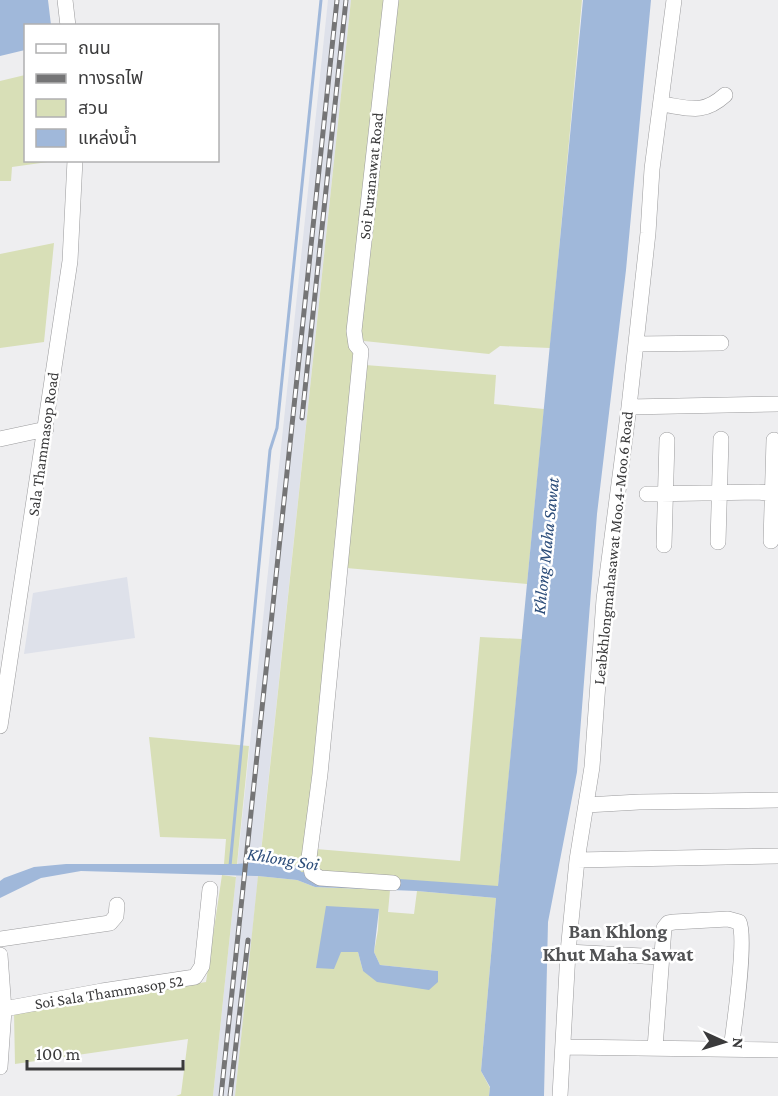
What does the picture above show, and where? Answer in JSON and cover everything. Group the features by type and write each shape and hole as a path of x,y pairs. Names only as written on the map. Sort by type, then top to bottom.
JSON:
{"street":[{"path":"65,0 68,24"},
{"name":"Soi Puranawat Road","path":"391,0 354,331 356,345 361,351 322,762 309,858 312,873 320,878 393,883"},
{"name":"Leabkhlongmahasawat Moo.4-Moo.6 Road","path":"560,1096 568,952 577,860 592,767 604,599 629,407 648,233 652,169 674,0"},
{"path":"662,104 702,109 716,103 725,95"},
{"name":"Sala Thammasop Road","path":"0,726 70,261 75,162"},
{"path":"636,344 721,343"},
{"path":"629,407 778,404"},
{"path":"0,439 46,429"},
{"path":"718,542 721,439"},
{"path":"664,545 667,440"},
{"path":"771,541 775,493 774,440"},
{"path":"647,494 775,493"},
{"path":"586,806 639,802 778,801"},
{"path":"577,860 778,856"},
{"name":"Soi Sala Thammasop 52","path":"3,1009 195,977 202,966 210,889"},
{"path":"0,939 110,923 116,916 117,905"},
{"path":"655,1048 664,928 668,923 728,919 739,922 741,932 739,984 731,1049"},
{"path":"568,952 661,957"},
{"path":"0,955 3,1009 0,1067"},
{"path":"564,1047 778,1050"}],"shaded area":[{"path":"328,0 351,0 235,1096 213,1096"},
{"path":"127,577 135,638 24,654 33,593"}],"green space":[{"path":"351,0 387,0 350,329 352,364 496,375 494,404 544,409 527,584 335,567 304,848 460,861 480,637 522,639 498,887 300,872 299,866 260,862"},
{"path":"395,0 582,0 550,348 500,346 489,354 364,341 359,332"},
{"path":"24,75 24,162 48,162 12,167 11,181 0,181 0,81"},
{"path":"54,243 44,342 0,348 0,254"},
{"path":"149,737 249,746 237,864 224,864 226,839 160,837"},
{"path":"222,875 236,877 213,1096 176,1096 181,1094 188,1039 15,1064 14,1013 206,982"},
{"path":"258,876 297,880 315,887 390,890 388,912 414,914 417,891 496,898 481,1071 490,1088 489,1096 235,1096","holes":["379,909 374,952 380,965 438,971 438,982 363,971 358,952 341,952"]}],"water":[{"path":"0,0 48,0 51,24 24,24 24,50 0,56"},
{"name":"Khlong Maha Sawat","path":"583,0 651,0 626,270 597,514 577,772 548,922 544,1096 489,1096 490,1087 481,1071 496,898 417,891 315,887 297,880 258,876 81,871 41,878 0,898 0,881 34,867 66,864 260,862 299,866 301,872 498,886"},
{"path":"326,906 379,909 374,952 380,965 438,971 438,982 429,990 377,982 363,971 358,952 341,952 334,969 316,968"}],"waterway":[{"path":"230,866 270,450 277,428 321,0"}],"railway":[{"path":"221,1096 337,0"},
{"path":"302,418 346,0"},
{"path":"230,1096 248,940"}],"district":[{"name":"Ban Khlong Khut Maha Sawat","path":"618,942"}],"water label":[{"name":"Khlong Soi","path":"283,859"}]}
